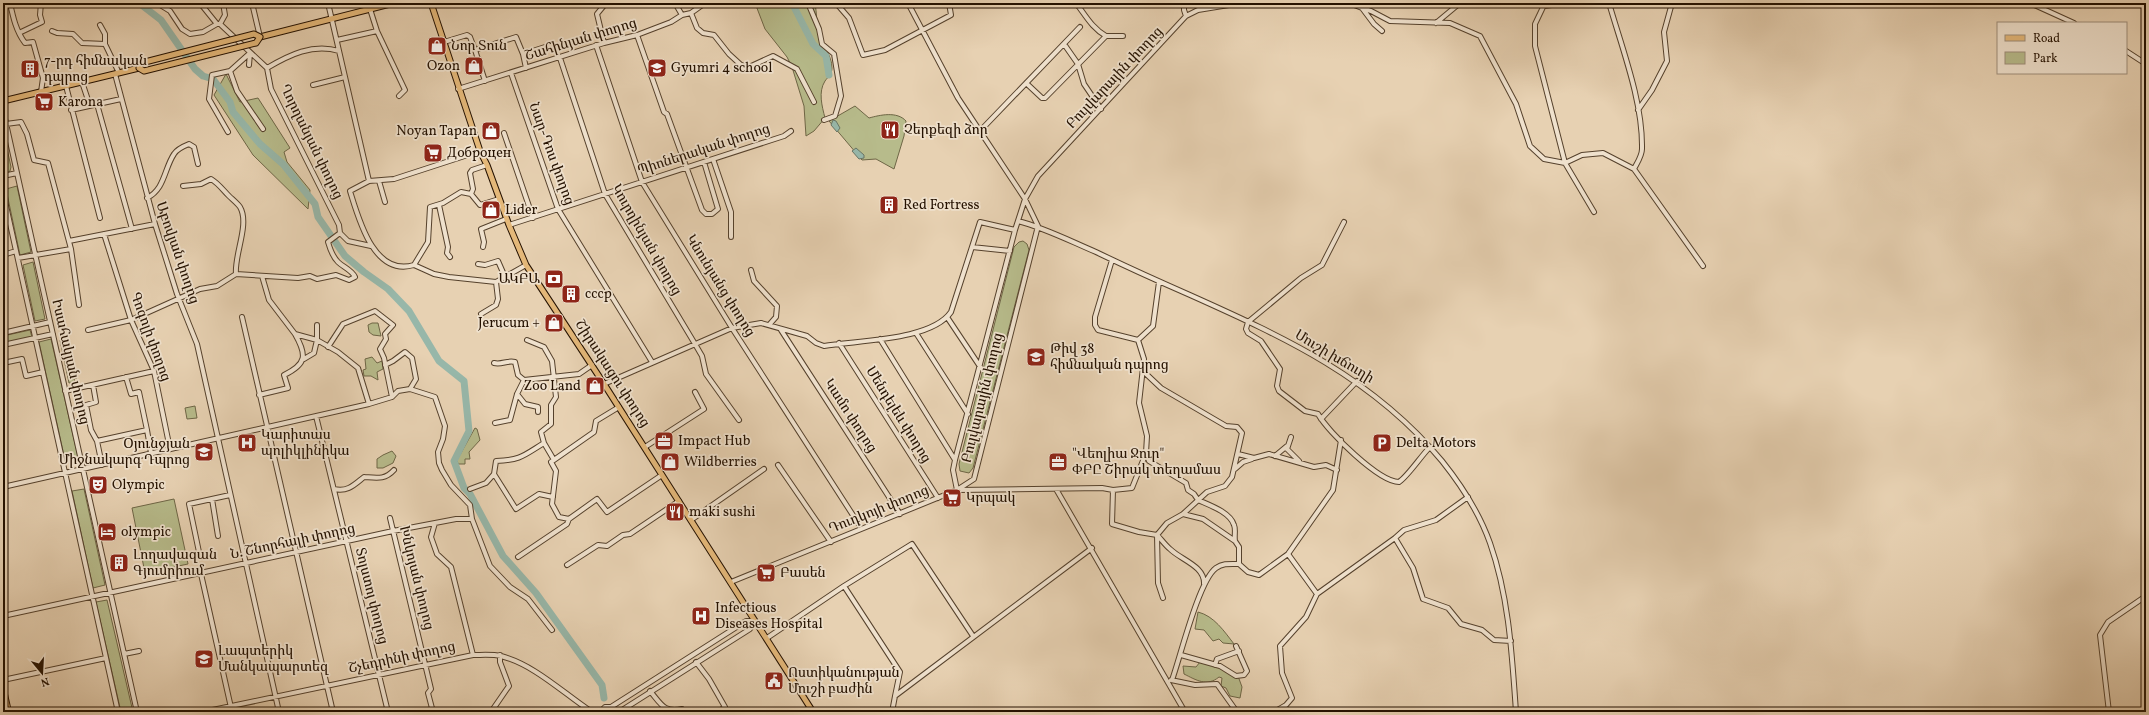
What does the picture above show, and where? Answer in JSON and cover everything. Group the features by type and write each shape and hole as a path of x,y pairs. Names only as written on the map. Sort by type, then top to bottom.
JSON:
{"highway":[{"path":"3,690 8,712"}],"main road":[{"path":"139,68 141,63 254,34 260,37 394,3"},
{"name":"Շիրակացու փողոց","path":"431,3 458,89 480,151 487,165 506,219 526,266 592,365 813,712"},
{"path":"3,101 139,68 144,71 256,43 260,37"}],"street":[{"path":"19,33 42,22 40,15 41,3"},
{"path":"157,3 170,11 182,29 190,34 203,32 219,24 225,15 223,3"},
{"path":"200,3 230,35 267,68 290,54 303,50 334,49 340,51"},
{"path":"252,3 260,37"},
{"path":"328,3 369,181"},
{"path":"604,43 598,14 606,3"},
{"path":"675,3 682,15"},
{"name":"Շահինյան փողոց","path":"458,89 560,58 596,45 637,35 671,22 682,15 691,13 705,3"},
{"path":"808,3 819,29 822,44 834,54 841,96 835,116 824,120"},
{"path":"836,3 849,18 862,55 885,50 951,15 949,3"},
{"path":"908,3 958,98 1025,199 1038,226"},
{"path":"1076,3 1097,31 1106,36 1123,36"},
{"path":"1184,3 1186,16"},
{"name":"Բուլվարային փողոց","path":"1038,226 974,479 957,490 953,470 955,460 981,368 1015,230 1025,199 1038,176 1186,16 1198,10 1241,3"},
{"path":"1349,3 1371,11 1390,21 1450,23 1480,36 1516,104 1530,146 1544,159 1565,163 1582,154 1603,153 1634,169 1703,266"},
{"path":"1436,23 1460,3"},
{"path":"1567,3 1544,4 1535,24 1535,46 1565,163 1594,212"},
{"path":"1608,3 1625,58 1638,110 1642,151 1634,169"},
{"path":"1638,110 1652,90 1667,61 1664,32 1672,3"},
{"path":"2030,3 2072,22"},
{"path":"3,6 10,4 24,44 33,42 43,78 41,92"},
{"path":"1362,8 1374,24 1382,31"},
{"path":"370,9 378,31 406,90 399,96"},
{"path":"691,13 697,28 703,33 714,35 729,54 742,65 749,67 773,56 797,69 814,102"},
{"name":"Աբովյան փողոց","path":"100,25 105,34 106,44 117,74 121,99 147,198 197,344 279,712"},
{"path":"980,131 1080,27"},
{"path":"52,31 57,33 73,34 82,44 106,44"},
{"path":"337,40 378,31"},
{"path":"444,42 467,35 470,37 485,81"},
{"path":"637,35 664,112 667,114 702,210 706,214 712,214 718,209 704,162"},
{"path":"1026,83 1042,98 1045,98 1106,36"},
{"path":"475,50 516,37 523,54 526,68"},
{"path":"1064,44 1078,64 1084,84 1101,109"},
{"name":"Կնունյանց փողոց","path":"596,45 642,182 732,328 858,523"},
{"path":"523,54 545,47"},
{"path":"2127,52 2146,64"},
{"path":"249,65 250,53"},
{"path":"228,132 209,99 212,75 230,71 250,53"},
{"name":"Կուրղինյան փողոց","path":"560,58 604,194 702,356 706,374 739,420"},
{"name":"Ղորղանյան փողոց","path":"267,68 271,89 339,225 340,232"},
{"path":"230,71 237,91 263,129"},
{"name":"Նար-Դոս փողոց","path":"511,73 558,209 652,362"},
{"path":"312,85 345,77"},
{"path":"82,82 90,106"},
{"path":"66,86 100,218"},
{"path":"72,110 121,99"},
{"path":"96,104 132,229"},
{"name":"Իսահակյան փողոց","path":"3,110 137,712"},
{"path":"6,124 19,121 23,125 36,161 48,163 71,249 79,305"},
{"name":"Պիոներական փողոց","path":"509,225 784,136 791,131"},
{"path":"504,133 533,218"},
{"path":"147,198 156,194 174,154 183,147 189,144 194,147 198,164"},
{"path":"480,151 394,179 369,181 350,191 371,246 386,261 406,267 414,265 434,274 449,277 496,282 526,266"},
{"path":"712,159 731,212 731,237"},
{"path":"471,194 473,189 470,173 472,170 487,165"},
{"path":"3,176 17,173"},
{"path":"183,186 201,184 211,179 217,182 240,207 242,214 242,233 235,264 236,274"},
{"path":"379,181 386,202"},
{"name":"Իսահակյան փողոց","path":"3,192 34,326 118,712"},
{"path":"414,265 428,242 430,207 439,205 461,192 471,194 480,205 499,198"},
{"path":"439,205 448,248 447,253 450,257"},
{"path":"483,247 484,242 481,229 506,219"},
{"name":"Մուշի խճուղի","path":"1018,220 1038,226 1248,322 1315,355 1357,382 1403,420 1430,447 1463,486 1490,542 1498,573 1511,640 1516,712"},
{"path":"604,384 732,328 761,323 781,330 807,336 824,346 839,343 880,340 916,333 947,317 953,307 980,222 1015,230"},
{"path":"1344,222 1322,265 1301,278 1248,322 1246,329 1248,333 1261,341 1280,370 1277,386 1279,391 1305,411 1318,414 1341,440 1368,466 1393,482 1399,482 1430,447"},
{"path":"69,241 155,224"},
{"path":"88,330 131,320 200,289 217,286 236,274 298,278 310,276 317,279 336,275 353,280 355,277 337,261 328,242 340,232 348,241 371,246"},
{"name":"Գոգոլի փողոց","path":"104,234 131,320 154,371 170,449"},
{"path":"972,247 1010,251"},
{"path":"18,258 71,249"},
{"path":"3,255 16,251"},
{"path":"1112,260 1095,317 1095,326 1098,330 1138,340"},
{"path":"478,264 485,265 498,261 505,277"},
{"path":"751,270 754,280 777,306 776,317 769,325"},
{"path":"262,276 269,300 295,334 300,343 304,359"},
{"path":"481,314 497,307 498,299 496,282"},
{"path":"1138,340 1153,326 1159,282"},
{"path":"328,347 343,324 375,311 393,325 385,334 386,339 380,349 392,397"},
{"path":"242,317 266,428 297,552 333,712"},
{"path":"947,317 981,368"},
{"path":"3,334 50,322"},
{"path":"259,395 288,388 284,375 302,364 304,359 314,353 317,340 317,326"},
{"name":"Կամո փողոց","path":"781,330 900,514"},
{"path":"916,333 968,414"},
{"path":"3,345 53,334"},
{"path":"295,334 317,340 338,352 358,368 369,404"},
{"path":"527,340 546,350 552,361 556,397 551,405 551,424 541,432 544,444 554,460"},
{"path":"880,340 955,460"},
{"path":"1138,340 1144,359 1139,403 1148,436 1146,453 1149,461 1186,483 1188,490 1194,494 1198,500 1210,504 1228,517 1234,524 1235,541"},
{"name":"Մենդելեև փողոց","path":"839,343 938,498"},
{"path":"385,365 405,352 412,358 416,379 410,389"},
{"path":"3,364 22,359 26,376 44,372"},
{"path":"494,363 515,362 518,375 524,380 579,374 592,365"},
{"path":"65,391 154,371"},
{"path":"1143,371 1161,388 1226,426 1241,430 1234,470 1225,486 1207,492 1183,514 1167,523 1157,535 1158,583 1163,598"},
{"path":"126,377 130,394 139,392 151,454"},
{"path":"495,423 510,420 517,394 524,380"},
{"path":"1321,419 1357,382"},
{"path":"93,385 96,402 86,404 90,426 97,442 102,465"},
{"path":"3,487 369,404 392,397 398,391 410,389 435,397 445,426 438,452 439,463 451,485 470,505 472,518 490,566 510,587 528,599 552,630"},
{"path":"645,448 704,409 694,392"},
{"path":"517,394 525,404 538,407 538,412"},
{"path":"569,519 560,517 552,504 556,471 551,462 594,432 596,421 619,407"},
{"name":"Տոլստոյ փողոց","path":"316,416 388,712"},
{"path":"97,442 147,430"},
{"path":"1274,456 1287,446 1291,437"},
{"path":"1172,680 1204,585 1214,569 1224,564 1239,564 1248,572 1259,575 1288,554 1334,490 1341,440"},
{"path":"470,488 486,483 494,474 496,461 515,460 525,456 544,444"},
{"path":"1287,446 1289,453 1299,461"},
{"name":"Դուդկոյի փողոց","path":"731,582 957,490 1102,488 1113,490 1132,488 1146,453"},
{"path":"1238,454 1254,458"},
{"path":"1234,470 1243,462 1269,454 1299,461 1314,467 1326,465 1337,470"},
{"path":"778,465 831,542"},
{"path":"691,520 764,469"},
{"path":"334,489 342,491 346,490 364,477 381,479 389,475 394,470"},
{"path":"494,474 516,509 539,494 553,497"},
{"path":"518,557 534,547 538,542 567,524 569,519 598,499 607,512 662,474"},
{"path":"1056,489 1092,548 1185,712"},
{"path":"1113,490 1112,524 1139,532 1157,535 1170,550 1201,572 1204,579 1204,585"},
{"path":"199,552 189,504 230,495"},
{"path":"1274,712 1286,705 1292,698 1282,673 1280,646 1306,617 1317,594 1404,530 1436,520 1468,497"},
{"path":"212,499 218,536"},
{"path":"567,565 598,545 607,546 623,535 630,534 679,501"},
{"path":"1183,514 1203,519 1235,541 1239,548 1239,564"},
{"name":"Խնկոյան փողոց","path":"390,518 426,664 431,689 428,693 433,712"},
{"name":"Ն. Շնորհալի փողոց","path":"3,616 393,531 472,518"},
{"path":"435,523 431,537 437,554 451,566 473,655"},
{"path":"1395,538 1413,568 1423,599 1448,608 1461,624 1482,630 1494,640 1511,640"},
{"path":"767,638 844,586 912,544 973,636"},
{"path":"895,696 1092,548"},
{"path":"1288,554 1317,594"},
{"path":"201,574 232,712"},
{"path":"844,586 900,672 892,712"},
{"path":"2109,712 2100,635 2108,622 2146,596"},
{"path":"611,707 746,621 755,621"},
{"path":"600,712 605,707 611,707 619,712 750,629 755,621"},
{"path":"1181,655 1215,665 1236,676 1244,675 1247,671 1236,646"},
{"path":"705,647 709,654"},
{"path":"124,654 139,651"},
{"path":"1215,665 1217,659 1239,651"},
{"name":"Շչեդրինի փողոց","path":"203,712 473,655 500,655 532,670 592,712"},
{"path":"491,712 509,686 500,662 500,655"},
{"path":"3,680 106,658"},
{"path":"696,662 709,679 724,707 718,712"},
{"path":"1166,679 1195,685 1217,684 1237,712"},
{"path":"650,691 666,709 672,712 682,709 684,712"},
{"path":"806,712 810,707"}],"green space":[{"path":"755,3 815,3 817,26 820,38 829,54 832,63 832,70 831,74 823,85 821,94 825,118 814,131 806,136 804,106 792,67 787,57 765,29"},
{"path":"226,74 240,102 258,98 290,148 284,152 287,162 310,190 308,209 253,155 214,95"},
{"path":"855,106 869,118 883,115 893,115 906,121 904,136 894,169 876,159 862,160 829,121"},
{"path":"3,130 11,167 10,171 7,173 3,171"},
{"path":"17,186 31,252 20,255 6,189"},
{"path":"1023,241 1027,244 1029,250 973,468 969,473 960,471 959,464 1014,247 1019,242"},
{"path":"33,262 45,319 35,321 23,265"},
{"path":"378,323 381,336 373,335 369,332 368,325"},
{"path":"30,330 32,337 3,343 3,336"},
{"path":"51,339 78,457 65,460 39,342"},
{"path":"67,339 74,374 76,374 77,378 74,379 75,382 69,383 60,340"},
{"path":"372,357 377,363 382,361 383,369 377,372 378,380 371,376 364,376 363,370 366,369 365,359"},
{"path":"195,406 197,418 187,419 185,408"},
{"path":"475,428 477,429 480,440 469,452 470,459 465,459 465,464 458,464 457,460"},
{"path":"392,451 396,456 393,463 383,468 377,468 377,459"},
{"path":"84,489 105,585 93,588 72,491"},
{"path":"174,499 188,564 145,573 132,508"},
{"path":"107,600 133,712 121,712 96,602"},
{"path":"1198,612 1214,620 1234,644 1223,643 1219,639 1213,641 1204,630 1195,629"},
{"path":"1200,662 1224,669 1238,676 1242,687 1240,698 1230,696 1226,688 1221,686 1222,678 1219,677 1210,682 1202,682 1184,674 1183,666 1196,667"}],"shaded area":[{"path":"833,120 836,121 840,128 837,132 831,125"},
{"path":"856,148 864,155 864,158 859,159 852,151"}],"waterway":[{"path":"139,3 161,20 195,69 203,76 213,79 230,102 233,112 260,144 283,164 315,204 318,217 345,256 388,289 409,311 439,361 464,381 469,431 454,461 464,488 470,494 503,556 536,593 602,685 604,698"},
{"path":"792,3 813,44 826,56 829,75"}],"place":[{"name":"Նոր Տուն","path":"437,46"},
{"name":"Ozon","path":"474,66"},
{"name":"Gyumri 4 school","path":"657,68"},
{"name":"7-րդ հիմնական դպրոց","path":"30,69"},
{"name":"Karona","path":"44,102"},
{"name":"Չերքեզի ձոր","path":"890,130"},
{"name":"Noyan Tapan","path":"491,131"},
{"name":"Доброцен","path":"433,153"},
{"name":"Red Fortress","path":"889,205"},
{"name":"Lider","path":"491,210"},
{"name":"ԱԿԲԱ","path":"554,279"},
{"name":"ссср","path":"571,294"},
{"name":"Jerucum +","path":"554,323"},
{"name":"Թիվ 38 հիմնական դպրոց","path":"1036,357"},
{"name":"Zoo Land","path":"595,386"},
{"name":"Impact Hub","path":"664,441"},
{"name":"Կարիտաս պոլիկլինիկա","path":"247,443"},
{"name":"Delta Motors","path":"1382,443"},
{"name":"Օյունջյան Միջնակարգ Դպրոց","path":"204,452"},
{"name":"Wildberries","path":"670,462"},
{"name":"\"Վեոլիա Ջուր\" ՓԲԸ Շիրակ տեղամաս","path":"1058,462"},
{"name":"Olympic","path":"98,485"},
{"name":"Կրպակ","path":"952,498"},
{"name":"maki sushi","path":"675,512"},
{"name":"olympic","path":"107,532"},
{"name":"Լողավազան Գյումրիում","path":"119,563"},
{"name":"Բասեն","path":"766,573"},
{"name":"Infectious Diseases Hospital","path":"701,616"},
{"name":"Լապտերիկ Մանկապարտեզ","path":"204,659"},
{"name":"Ոստիկանության Մուշի բաժին","path":"774,681"}]}
